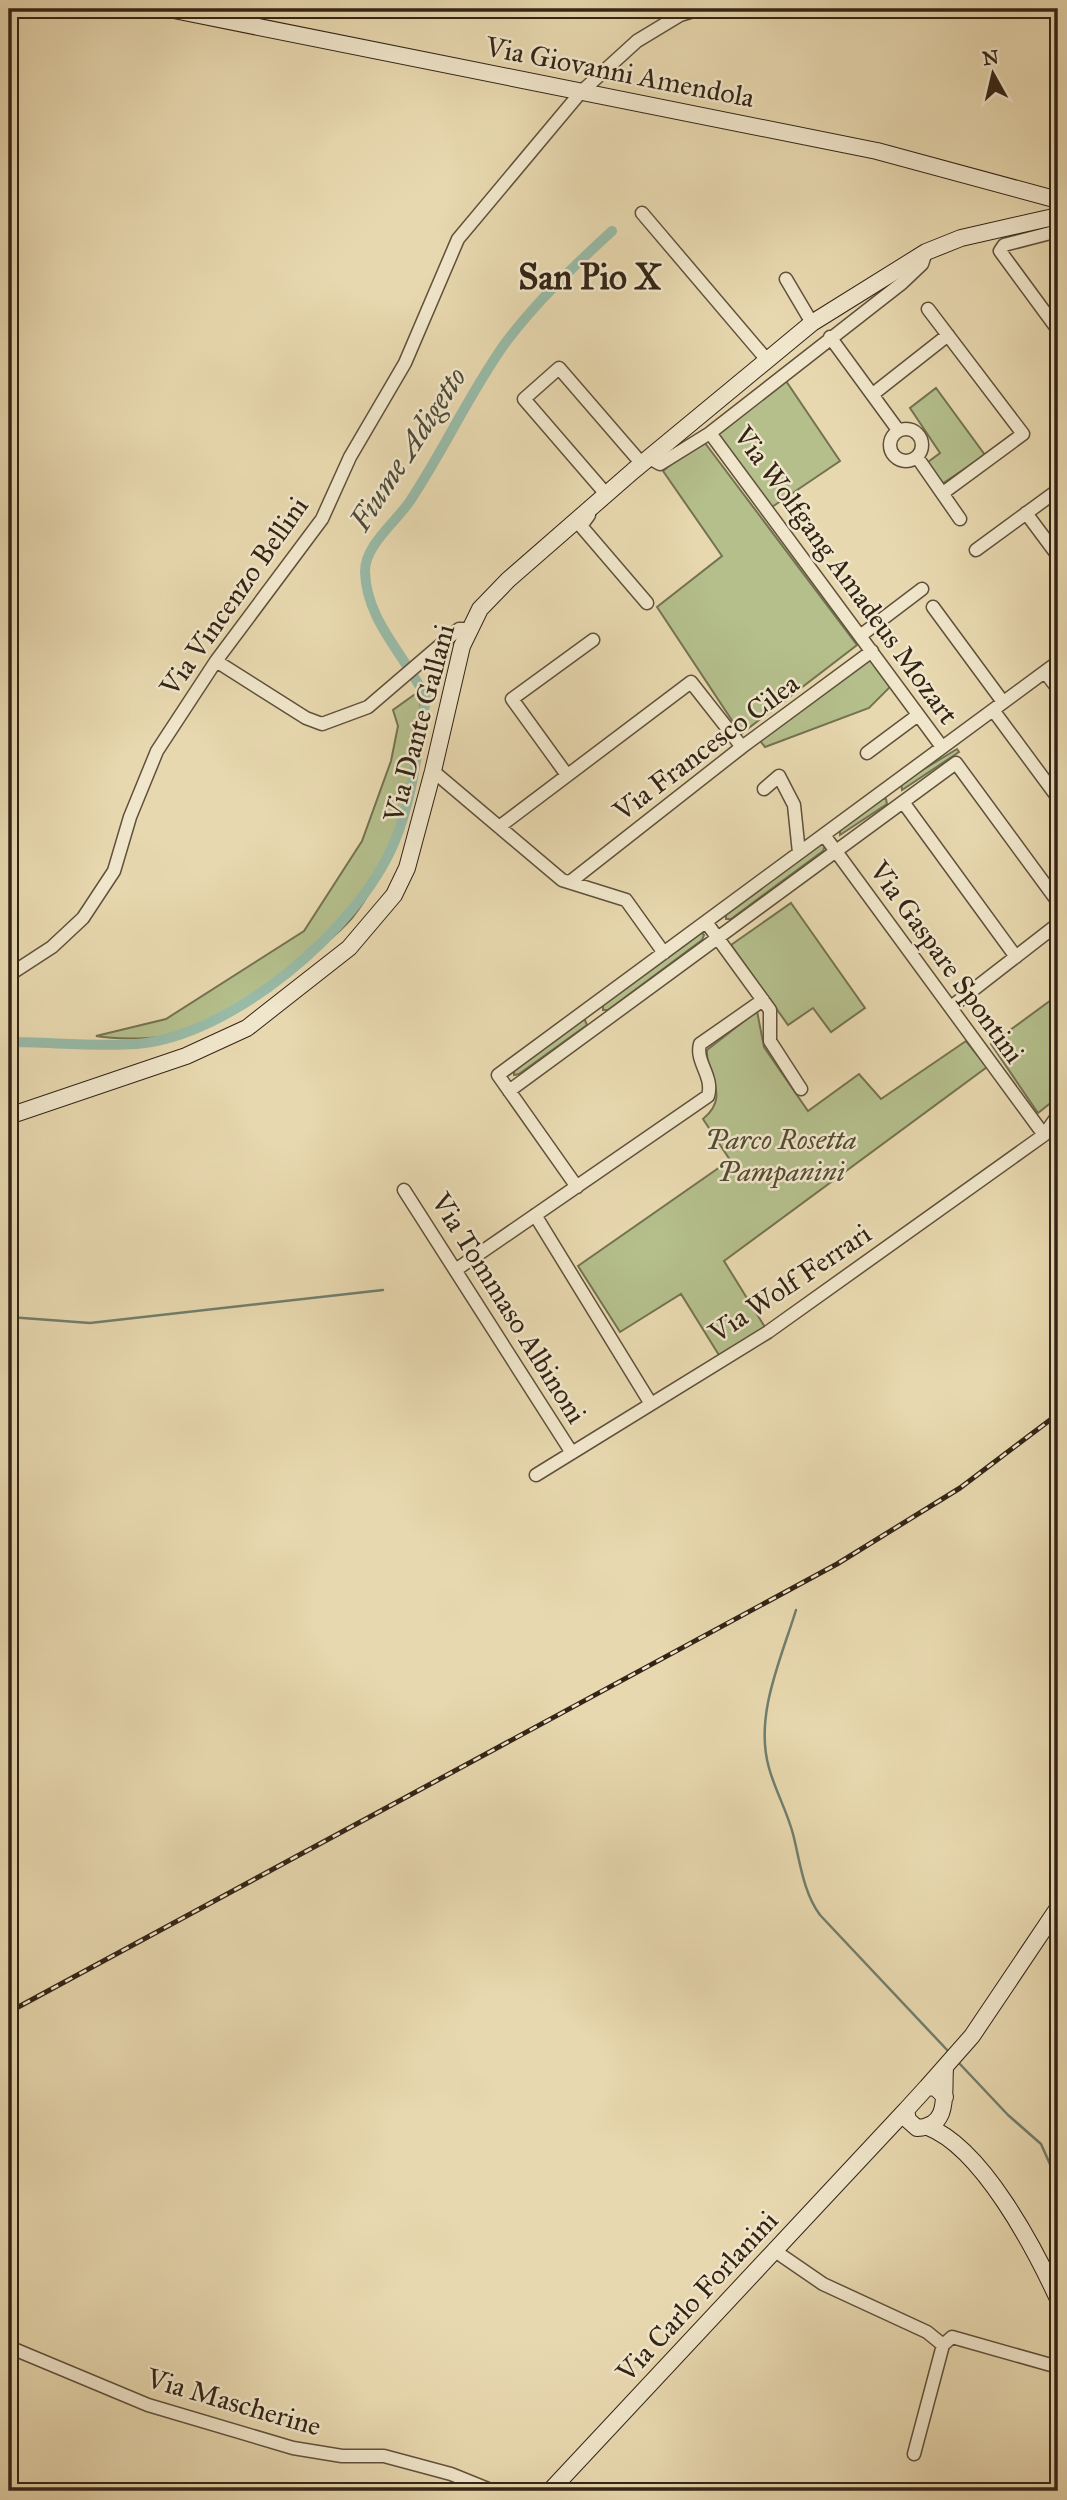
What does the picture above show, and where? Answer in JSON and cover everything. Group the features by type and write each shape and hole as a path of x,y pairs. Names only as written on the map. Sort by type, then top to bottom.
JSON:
{"main road":[{"name":"Via Giovanni Amendola","path":"169,9 917,160 1058,200"},
{"name":"Via Dante Gallani","path":"9,1116 186,1056 247,1028 349,948 394,895 407,868 433,771 454,671 468,629 493,595 606,494 812,323 926,252 961,238 1058,216"},
{"path":"882,2138 922,2127 944,2103 952,2060 1058,1908"},
{"name":"Via Carlo Forlanini","path":"550,2491 952,2060"},
{"path":"927,2087 936,2088 944,2103 950,2137"},
{"path":"906,2110 908,2120 950,2137 992,2186 1022,2228 1058,2299"}],"street":[{"name":"Via Vincenzo Bellini","path":"9,975 52,947 83,918 114,871 130,817 157,751 216,661 322,519 350,457 405,363 458,239 582,92 637,41 680,15 700,9"},
{"path":"642,213 767,360"},
{"path":"1058,231 1004,245 1000,251 1058,330"},
{"path":"647,603 581,526 606,494 524,399 559,369 645,461 660,464 710,433 902,283 922,264 926,252"},
{"path":"786,279 812,323"},
{"path":"928,309 1023,435 943,493"},
{"path":"873,394 948,335"},
{"path":"830,337 898,430"},
{"path":"898,430 908,429 920,437 922,448 917,457"},
{"path":"898,430 889,444 892,454 901,460 917,457"},
{"name":"Via Wolfgang Amadeus Mozart","path":"710,433 942,747"},
{"path":"917,457 960,519"},
{"path":"976,550 1058,490"},
{"path":"1026,513 1058,556"},
{"path":"860,636 922,589"},
{"path":"933,607 1058,798"},
{"path":"216,661 306,718 322,724 368,707 458,629 468,629"},
{"path":"567,775 512,699 593,640"},
{"name":"Via Francesco Cilea","path":"570,882 742,747 872,651"},
{"path":"577,1187 498,1075 1058,662"},
{"path":"1045,672 1058,689"},
{"path":"499,827 691,682 742,747"},
{"path":"867,753 918,715"},
{"path":"509,1091 956,763 1058,902"},
{"path":"433,771 562,880 626,900 664,953"},
{"path":"764,789 779,776 794,805 799,853"},
{"path":"895,781 899,805 1016,957"},
{"name":"Via Gaspare Spontini","path":"824,835 1044,1135"},
{"path":"706,922 770,1010 770,1041 801,1089"},
{"path":"951,1007 1058,924"},
{"path":"457,1269 708,1096 711,1087 698,1053 700,1044 763,1000"},
{"path":"589,1009 600,1024"},
{"name":"Via Wolf Ferrari","path":"536,1475 768,1332 1044,1135 1058,1115"},
{"name":"Via Tommaso Albinoni","path":"404,1190 457,1269 572,1453"},
{"path":"535,1215 651,1404"},
{"path":"775,2251 823,2284 926,2332 943,2345"},
{"path":"914,2455 943,2345 952,2337 1058,2367"},
{"name":"Via Mascherine","path":"9,2347 148,2405 293,2448 342,2456 384,2456 451,2474 493,2491"}],"green space":[{"path":"782,375 840,461 772,507 714,430"},
{"path":"936,388 985,455 942,484 928,462 940,453 910,408"},
{"path":"702,439 857,645 741,734 657,607 722,556 663,471"},
{"path":"871,656 892,685 869,708 765,747 760,741"},
{"path":"418,692 421,708 419,726 400,822 375,883 352,918 322,946 275,981 227,1014 192,1032 158,1037 96,1036 166,1019 304,931 362,841 391,761 398,726 393,710"},
{"path":"957,749 959,752 902,790 901,783"},
{"path":"881,798 886,799 887,804 840,835 840,828"},
{"path":"822,843 825,846 823,851 731,919 726,919 726,913"},
{"path":"791,903 865,1008 831,1032 813,1008 788,1025 731,945"},
{"path":"701,932 704,935 702,940 608,1010 603,1010 603,1003"},
{"path":"1058,995 1058,1097 1038,1113 991,1044"},
{"name":"Parco Rosetta Pampanini","path":"757,1011 764,1047 808,1111 859,1074 881,1099 966,1041 987,1067 724,1261 768,1332 722,1360 681,1294 620,1332 578,1266 730,1160 703,1119 716,1102 707,1050"},
{"path":"584,1018 587,1025 514,1075 514,1068"}],"waterway":[{"name":"Fiume Adigetto","path":"9,1042 120,1045 173,1037 211,1022 250,1000 322,943 352,910 376,876 401,826 414,772 426,698 379,622 367,589 366,561 382,534 404,509 422,482 506,342 543,298 612,231"},
{"path":"9,1317 90,1323 383,1290"},
{"path":"796,1610 771,1688 765,1748 806,1886 820,1915 949,2052"},
{"path":"958,2062 1008,2115 1041,2144 1058,2182"}],"railway":[{"path":"9,2012 837,1564 960,1488 1058,1414"}],"district":[{"name":"San Pio X","path":"590,277"}]}
